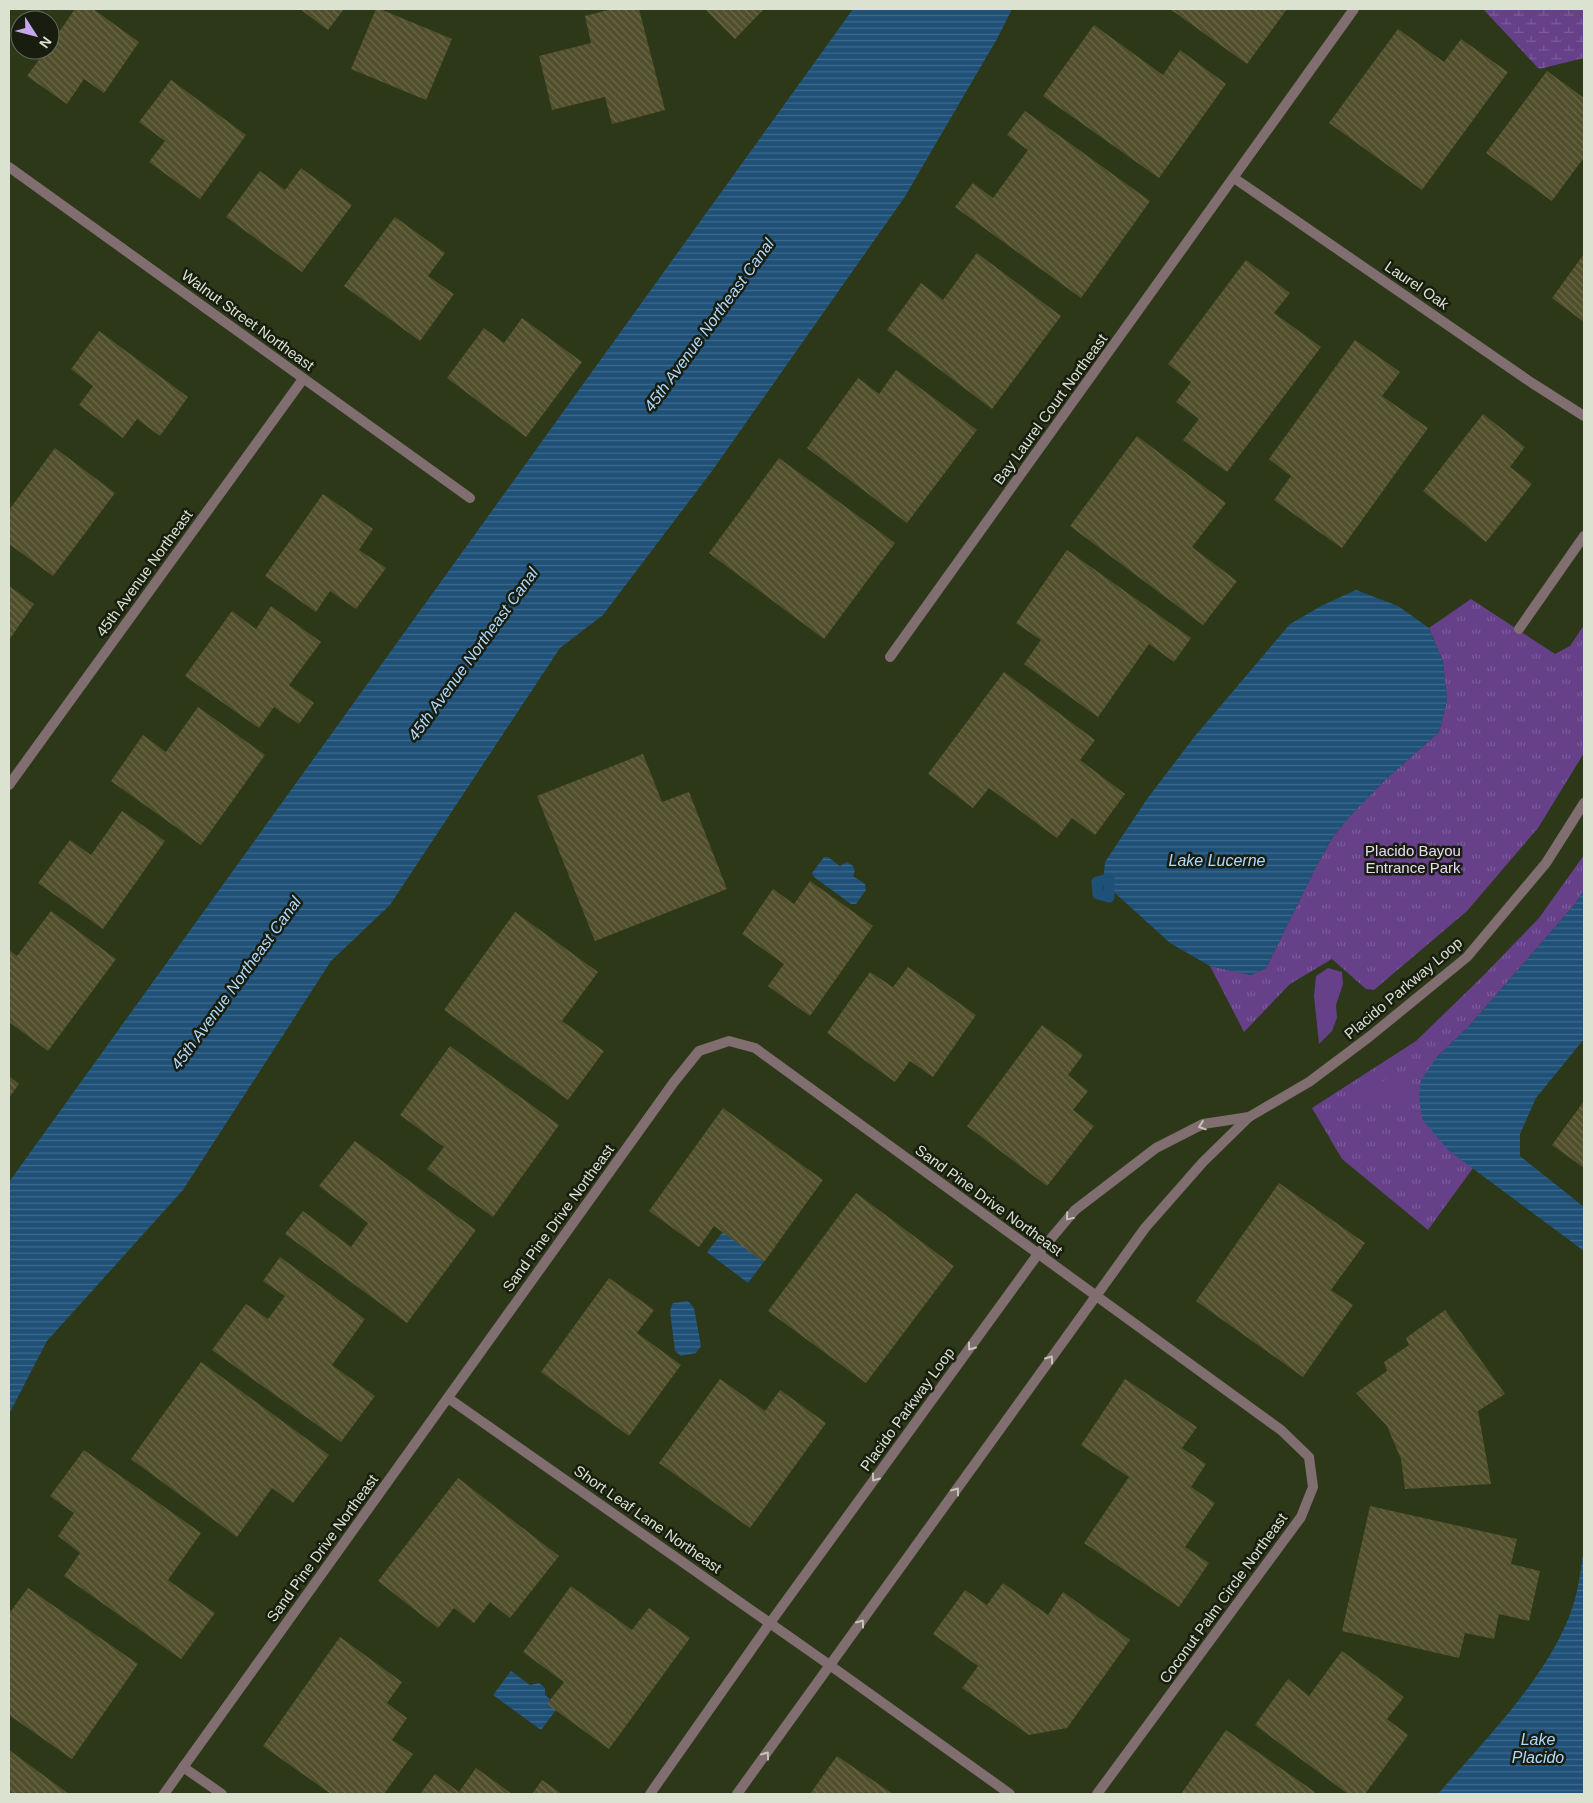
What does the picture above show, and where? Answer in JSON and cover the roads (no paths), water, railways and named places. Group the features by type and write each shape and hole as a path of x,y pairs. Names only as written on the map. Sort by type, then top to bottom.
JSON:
{"street":[{"name":"Bay Laurel Court Northeast","path":"890,657 1354,9"},
{"name":"Walnut Street Northeast","path":"9,167 470,498"},
{"name":"Laurel Oak","path":"1234,178 1532,383 1584,416"},
{"name":"45th Avenue Northeast","path":"9,785 303,379"},
{"path":"1519,629 1584,536"},
{"name":"Placido Parkway Loop","path":"737,1794 1145,1228 1203,1162 1249,1117 1309,1082 1369,1037 1467,957 1546,863 1584,803"},
{"name":"Sand Pine Drive Northeast","path":"164,1794 674,1082 699,1051 729,1041 755,1048 1095,1296"},
{"name":"Placido Parkway Loop","path":"650,1794 770,1623 1038,1254 1075,1210 1156,1148 1203,1124 1249,1117"},
{"name":"Coconut Palm Circle Northeast","path":"1095,1296 1281,1430 1309,1457 1313,1486 1301,1517 1097,1794"},
{"name":"Short Leaf Lane Northeast","path":"448,1398 831,1666"},
{"path":"831,1666 1010,1794"},
{"path":"184,1767 222,1794"}],"water":[{"name":"45th Avenue Northeast Canal","path":"853,9 1012,9 997,39 904,198 712,471 603,615 560,648 390,905 331,961 183,1190 47,1341 9,1414 9,1182"},
{"name":"Lake Lucerne","path":"1356,590 1398,606 1429,628 1443,662 1447,700 1439,732 1385,780 1350,816 1332,838 1266,968 1251,975 1210,966 1170,943 1103,882 1105,862 1147,799 1195,736 1290,624 1323,605"},
{"path":"824,857 828,857 840,866 847,862 853,866 855,871 853,876 865,884 866,890 856,904 851,904 814,877 812,873"},
{"path":"1584,890 1584,1039 1536,1098 1520,1134 1520,1156 1584,1207 1584,1251 1448,1150 1422,1119 1419,1097 1421,1080 1437,1057 1469,1026 1575,904"},
{"path":"735,1229 775,1247 748,1283 707,1252 723,1232"},
{"path":"688,1301 694,1308 701,1346 696,1353 681,1356 675,1351 670,1311 673,1303"},
{"name":"Lake Placido","path":"1584,1546 1584,1794 1438,1794 1511,1710 1544,1665 1558,1641 1572,1609 1579,1582"},
{"path":"511,1671 530,1685 539,1683 545,1688 545,1695 559,1706 541,1730 493,1695"}],"waterway":[{"path":"1109,879 1109,897 1098,894 1097,882 1109,879"}],"park label":[{"name":"Placido Bayou Entrance Park","path":"1413,858"}]}
